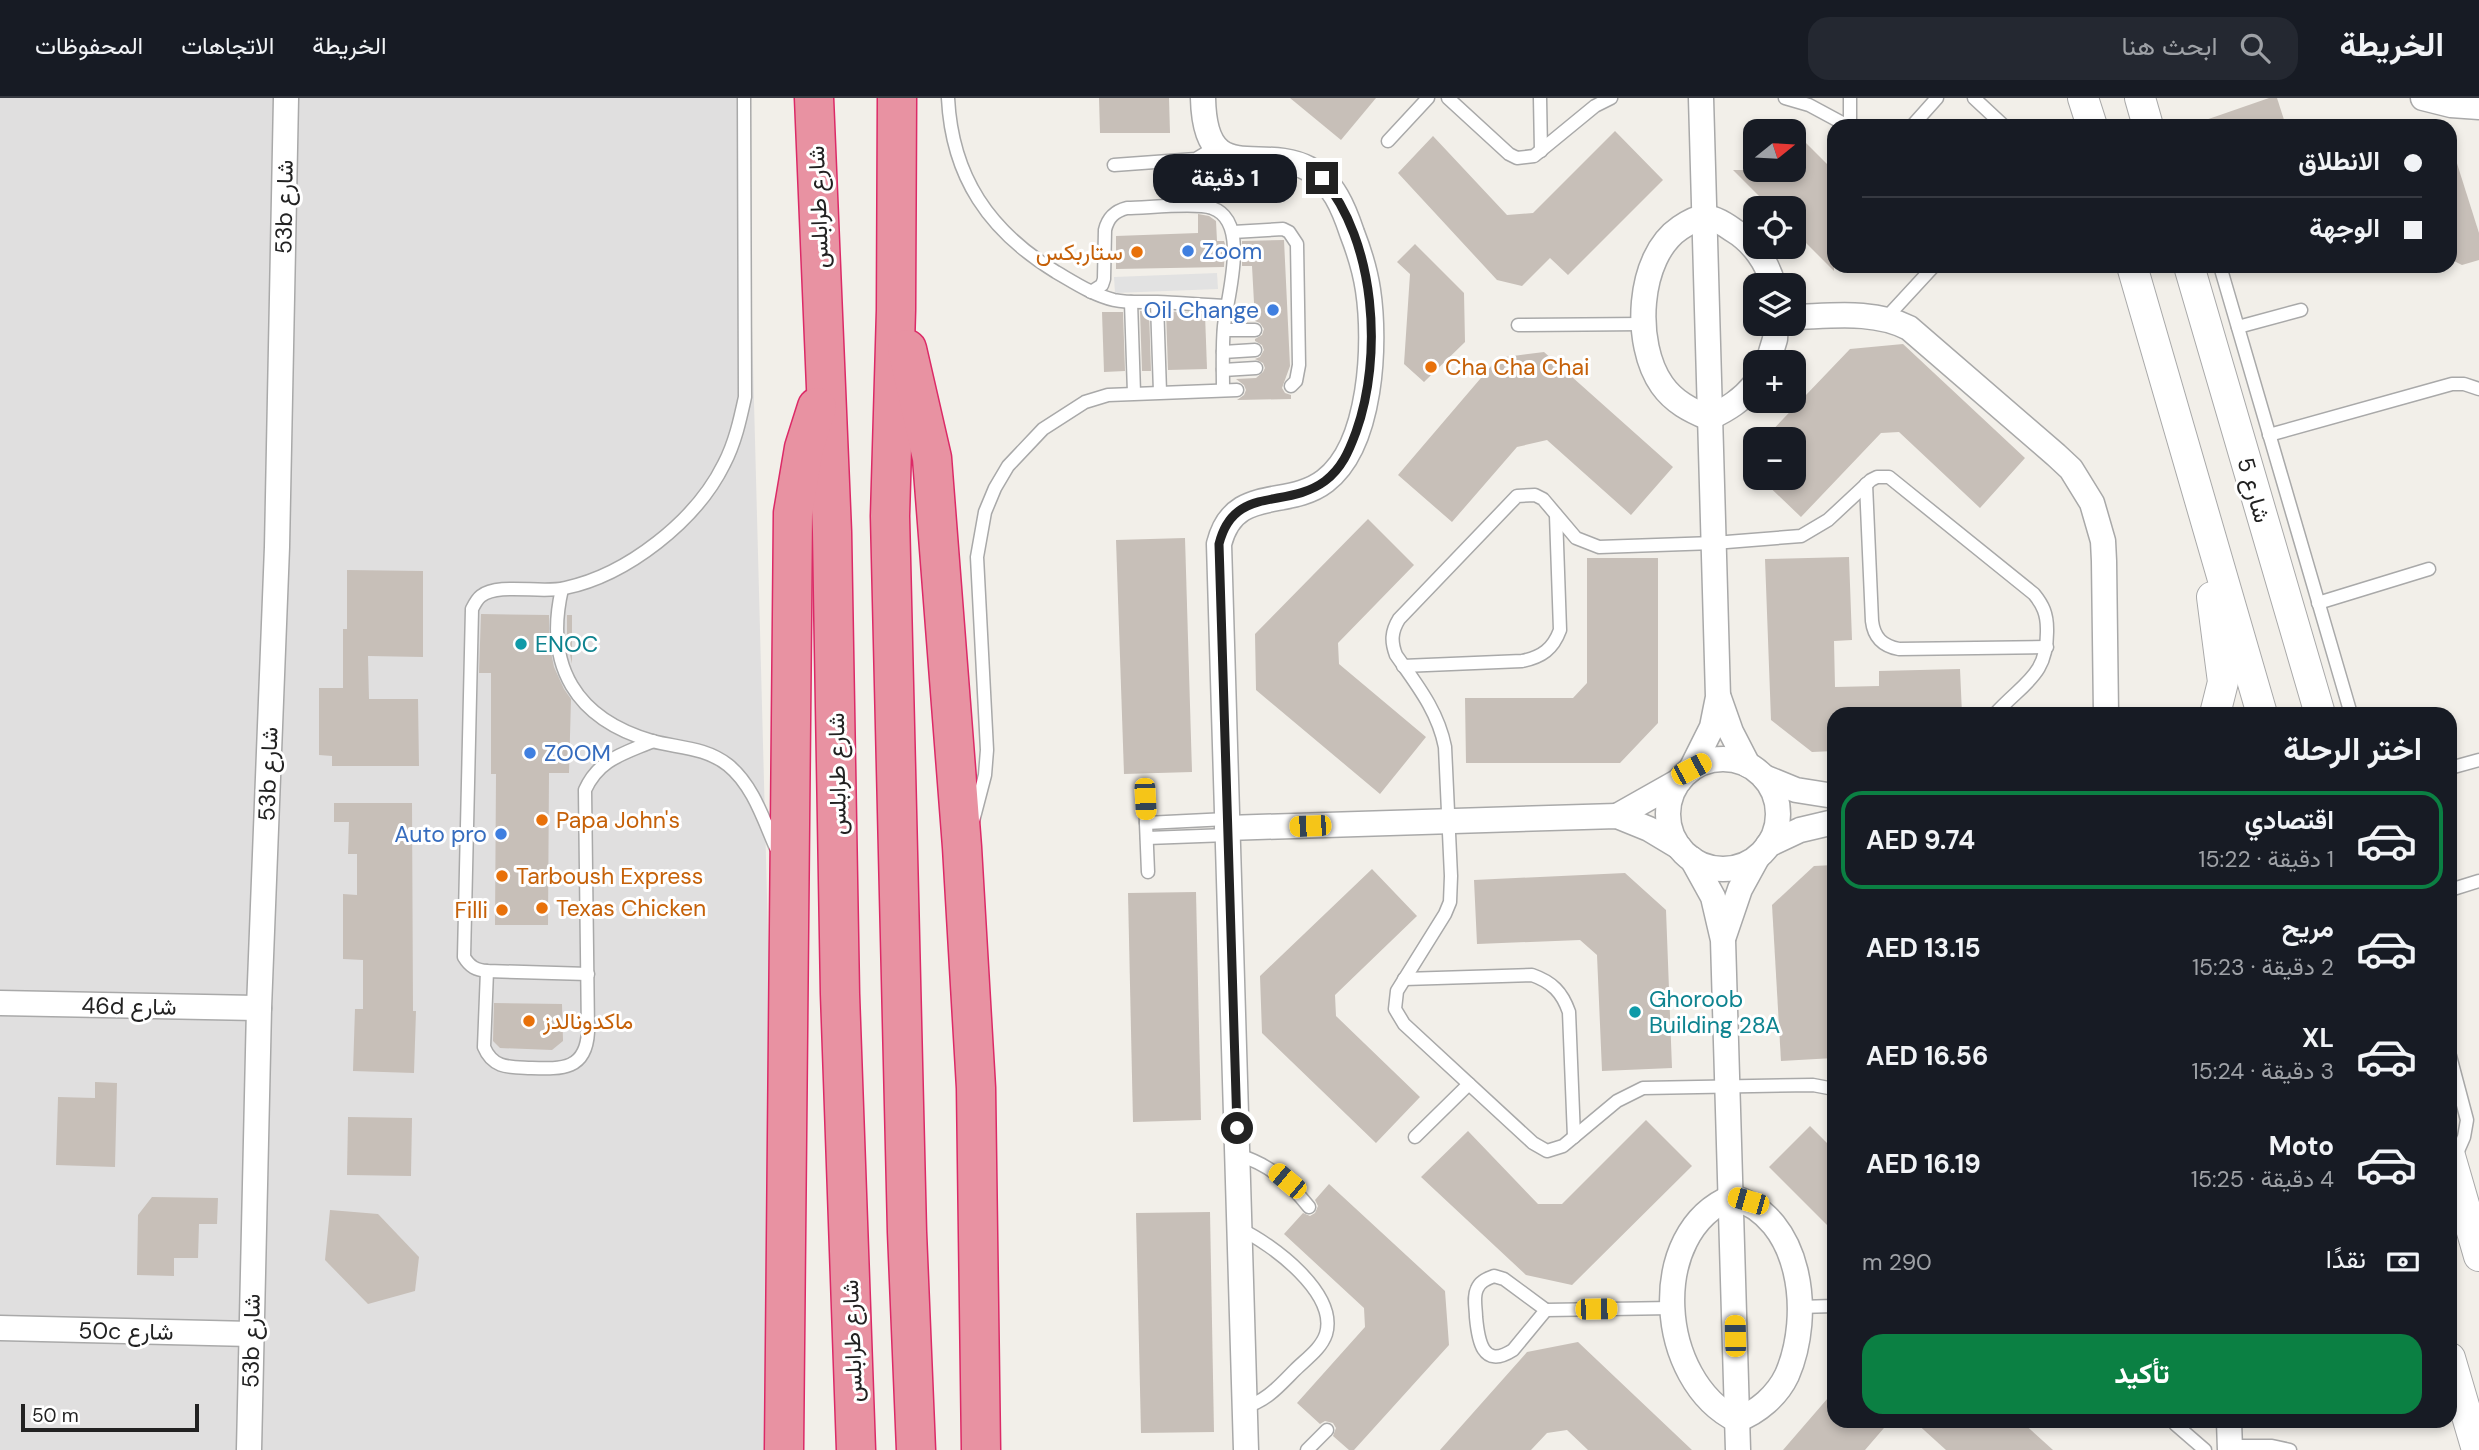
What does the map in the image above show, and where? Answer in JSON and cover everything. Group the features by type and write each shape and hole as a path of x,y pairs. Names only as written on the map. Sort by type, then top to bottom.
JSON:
{"highway":[{"name":"شارع طرابلس","path":"814,98 832,532 840,994 856,1450"},
{"path":"897,98 890,516 906,1232 916,1450"},
{"path":"895,310 916,383 932,458 962,847 976,1088 981,1450"},
{"path":"784,1450 793,513 804,448 825,385"}],"street":[{"name":"53b شارع","path":"249,1450 259,1008 277,548 286,98"},
{"path":"1203,98 1205,122 1216,147 1238,160 1296,163 1310,169 1333,190 1341,204 1361,260 1368,289 1371,349 1363,409 1343,462 1325,481 1313,488 1244,506 1227,522 1219,544 1246,1450"},
{"path":"1701,98 1718,697 1712,727 1672,793 1668,821 1672,835 1713,897 1723,940 1738,1450"},
{"path":"2083,98 2090,119"},
{"path":"2140,98 2146,119"},
{"path":"2423,98 2451,105 2479,107"},
{"path":"1743,398 1729,409 1709,418 1674,399 1660,383 1651,365 1644,324 1647,283 1651,264 1659,248 1679,229 1705,217 1723,223 1739,233 1764,262 1768,273"},
{"path":"2134,273 2260,707"},
{"name":"شارع 5","path":"2191,273 2318,707"},
{"path":"1806,317 1885,318 1909,328 2056,455 2082,485 2092,503 2103,541 2106,707"},
{"path":"2217,707 2223,682 2212,600 2219,570"},
{"path":"1718,697 1731,732 1756,771 1772,789 1778,817 1775,831 1740,889 1723,940"},
{"path":"1617,816 1704,762 1719,759 1734,760 1797,790 1827,795"},
{"path":"1227,828 1617,816 1649,830 1707,866 1724,869 1741,866 1800,830 1827,824"},
{"name":"46d شارع","path":"0,1003 259,1008"},
{"path":"2457,1181 2479,1256"},
{"path":"1732,1196 1748,1201 1764,1213 1787,1244 1793,1263 1799,1307 1797,1333 1786,1375 1766,1403 1752,1414 1737,1420 1722,1413 1708,1401 1687,1370 1674,1328 1672,1308 1677,1269 1689,1232 1701,1216 1715,1203 1732,1196"},
{"name":"50c شارع","path":"0,1328 251,1334"},
{"path":"2457,1382 2477,1450"},
{"path":"2229,1428 2230,1448"}],"lane":[{"path":"588,974 477,970 469,965 464,957 472,609 479,597 492,590 562,589 599,577 634,559 683,519 706,493 724,464 737,431 745,397 744,98"},
{"path":"948,98 954,143 963,172 976,198 994,223 1015,244 1091,292 1117,300 1227,306"},
{"path":"1388,141 1429,98"},
{"path":"1448,98 1509,154 1526,158 1541,151 1595,106 1611,98"},
{"path":"1540,98 1541,151"},
{"path":"1785,98 1809,104 1836,119"},
{"path":"1849,119 1850,98"},
{"path":"1918,119 1937,98"},
{"path":"1974,98 1996,119"},
{"path":"1114,164 1184,161 1196,159 1216,147"},
{"path":"1091,292 1102,285 1105,230 1107,222 1119,210 1212,208 1226,217 1233,232 1232,284 1224,330 1223,390"},
{"path":"1233,232 1276,228 1289,232 1299,250 1294,330 1296,381 1291,386"},
{"path":"1885,318 1927,273"},
{"path":"2222,273 2349,707"},
{"path":"1131,302 1134,393"},
{"path":"1157,303 1160,392"},
{"path":"2238,327 2301,310"},
{"path":"1518,325 1644,324"},
{"path":"1224,330 1255,330"},
{"path":"1223,352 1255,350"},
{"path":"1223,370 1256,368"},
{"path":"2269,435 2452,384 2465,384 2479,389"},
{"path":"962,847 980,800 987,750 977,557 985,512 1008,466 1043,429 1085,402 1108,395 1237,390"},
{"path":"1827,1088 1814,1085 1653,1087 1634,1091 1617,1101 1556,1150 1539,1148 1398,1017 1394,1000 1450,902 1451,876 1446,747 1443,733 1431,706 1392,646 1394,628 1517,496 1535,495 1543,499 1576,538 1599,547 1714,543 1801,536 1828,520 1866,484 1883,476 1895,480 2040,601 2047,618 2047,647 2038,671 2002,707"},
{"path":"1866,484 1872,621 1877,637 1883,644 1899,649 2047,647"},
{"path":"1403,666 1522,661 1535,659 1546,652 1555,642 1560,630 1556,515"},
{"path":"2318,603 2429,569"},
{"path":"562,589 556,613 560,660 569,682 583,702 601,718 621,730 653,741 707,753 729,766 746,785 788,873"},
{"path":"487,971 484,1047 488,1056 506,1067 561,1068 573,1064 582,1056 587,1045 588,974 585,790 591,775 603,763 653,741"},
{"path":"2457,766 2479,760"},
{"path":"1145,799 1148,872"},
{"path":"1146,823 1227,828"},
{"path":"1147,838 1227,828"},
{"path":"2457,888 2479,881"},
{"path":"1404,979 1532,975 1556,988 1569,1012 1574,1138"},
{"path":"2457,1082 2467,1120 2464,1137 2457,1149"},
{"path":"1415,1137 1469,1084"},
{"path":"1238,1155 1264,1164 1276,1172 1309,1207"},
{"path":"1240,1229 1268,1244 1292,1265 1321,1298 1328,1323 1319,1348 1266,1398 1244,1407"},
{"path":"1546,1310 1506,1355 1489,1354 1478,1341 1475,1297 1477,1287 1485,1279 1494,1276 1504,1279 1546,1310 1672,1308"},
{"path":"1799,1307 1827,1306"},
{"path":"2180,1428 2205,1450"},
{"path":"1307,1450 1327,1430"},
{"path":"2230,1448 2273,1446 2290,1450"}],"shaded area":[{"path":"0,98 746,98 768,934 796,1450 0,1450"},
{"path":"1217,273 1218,289 1115,293 1114,277"}],"building":[{"path":"1099,98 1169,98 1170,133 1100,133"},
{"path":"1290,98 1376,98 1341,140"},
{"path":"2269,98 2277,98 2284,119 2209,119"},
{"path":"1615,131 1663,180 1568,275 1550,258 1522,286 1497,280 1398,173 1433,136 1507,215 1533,213"},
{"path":"1806,143 1827,164 1827,264 1806,243 1806,196 1759,196 1745,182 1806,182"},
{"path":"2457,163 2479,233 2479,260 2462,265 2457,262"},
{"path":"1733,170 1743,170 1743,180"},
{"path":"1198,184 1215,184 1215,200 1198,197"},
{"path":"1198,214 1209,216 1216,221 1217,241 1224,241 1225,244 1224,267 1116,269 1116,236 1198,233"},
{"path":"1284,240 1290,366 1282,388 1285,393 1291,395 1291,399 1237,400 1246,390 1236,379 1256,378 1265,368 1263,363 1255,359 1260,357 1264,350 1255,339 1262,335 1264,329 1255,321 1252,266 1242,266 1242,241"},
{"path":"1415,244 1464,293 1465,342 1424,382 1404,364 1410,274 1397,262"},
{"path":"1140,311 1149,311 1151,371 1142,371"},
{"path":"1166,311 1205,314 1207,369 1168,370"},
{"path":"1102,312 1123,312 1125,371 1104,372"},
{"path":"1903,344 2025,458 1980,508 1899,432 1881,433 1801,517 1773,490 1806,490 1806,427 1775,427 1789,413 1806,413 1806,395 1850,349"},
{"path":"1544,352 1673,467 1631,515 1547,440 1517,447 1452,522 1398,475 1498,358"},
{"path":"1368,519 1414,565 1338,643 1339,664 1426,737 1380,794 1256,690 1255,634"},
{"path":"1185,538 1192,772 1124,774 1116,540"},
{"path":"1849,557 1852,640 1834,641 1835,687 1879,686 1879,671 1960,669 1962,707 1827,707 1827,751 1812,752 1771,720 1765,559"},
{"path":"1587,558 1658,558 1658,723 1620,763 1466,763 1465,698 1573,698 1587,683"},
{"path":"347,570 423,571 423,657 368,656 369,699 418,699 419,766 332,766 332,756 319,755 319,688 343,688"},
{"path":"481,614 549,615 549,642 554,667 571,699 569,773 549,773 548,925 495,925 496,774 491,774 491,673 479,673"},
{"path":"567,615 572,615 572,664 567,641"},
{"path":"334,803 412,803 413,1011 416,1011 414,1073 353,1071 355,1009 363,1009 363,960 343,959 343,894 357,895 357,854 348,854 349,822 334,822"},
{"path":"1827,865 1827,1058 1781,1061 1772,905 1814,866"},
{"path":"1372,869 1417,916 1335,995 1336,1016 1420,1097 1376,1143 1262,1033 1260,976"},
{"name":"Ghoroob Building 28A","path":"1625,873 1666,910 1672,1068 1602,1071 1597,955 1580,940 1477,944 1474,880"},
{"path":"1196,892 1201,1120 1133,1122 1128,893"},
{"path":"494,1003 562,1004 563,1041 552,1050 500,1048 493,1041"},
{"path":"95,1082 117,1083 115,1167 56,1165 58,1097 95,1098"},
{"path":"348,1117 412,1118 411,1176 347,1175"},
{"path":"1646,1120 1692,1166 1572,1285 1526,1275 1421,1177 1468,1131 1538,1204 1562,1204"},
{"path":"1810,1126 1827,1143 1827,1225 1769,1167"},
{"path":"1329,1184 1445,1291 1449,1345 1354,1450 1349,1450 1333,1436 1336,1428 1333,1423 1325,1421 1320,1424 1297,1403 1365,1327 1364,1308 1284,1234 1303,1213 1310,1216 1315,1213 1318,1206 1315,1200"},
{"path":"152,1197 218,1198 217,1224 199,1224 198,1258 174,1258 174,1276 137,1275 138,1215"},
{"path":"330,1210 378,1214 419,1257 415,1291 368,1304 325,1260"},
{"path":"1210,1212 1214,1432 1141,1433 1136,1213"},
{"path":"1578,1342 1692,1450 1588,1450 1567,1430 1547,1433 1531,1450 1440,1450 1527,1352"},
{"path":"1827,1399 1827,1428 1884,1428 1865,1450 1783,1450"},
{"path":"1922,1428 2029,1428 2053,1450 1946,1450"}],"place":[{"name":"Zoom","path":"1188,251"},
{"name":"ستاربكس","path":"1137,252"},
{"name":"Oil Change","path":"1273,310"},
{"name":"Cha Cha Chai","path":"1431,367"},
{"name":"ENOC","path":"521,644"},
{"name":"ZOOM","path":"530,753"},
{"name":"Papa John's","path":"542,820"},
{"name":"Auto pro","path":"501,834"},
{"name":"Tarboush Express","path":"502,876"},
{"name":"Texas Chicken","path":"542,908"},
{"name":"Filli","path":"502,910"},
{"name":"Ghoroob Building 28A","path":"1635,1012"},
{"name":"ماكدونالدز","path":"529,1021"}],"route":[{"path":"1237,1128 1219,544 1227,522 1244,506 1301,493 1325,481 1343,462 1359,425 1371,349 1368,289 1361,260 1341,204 1322,178"}]}
